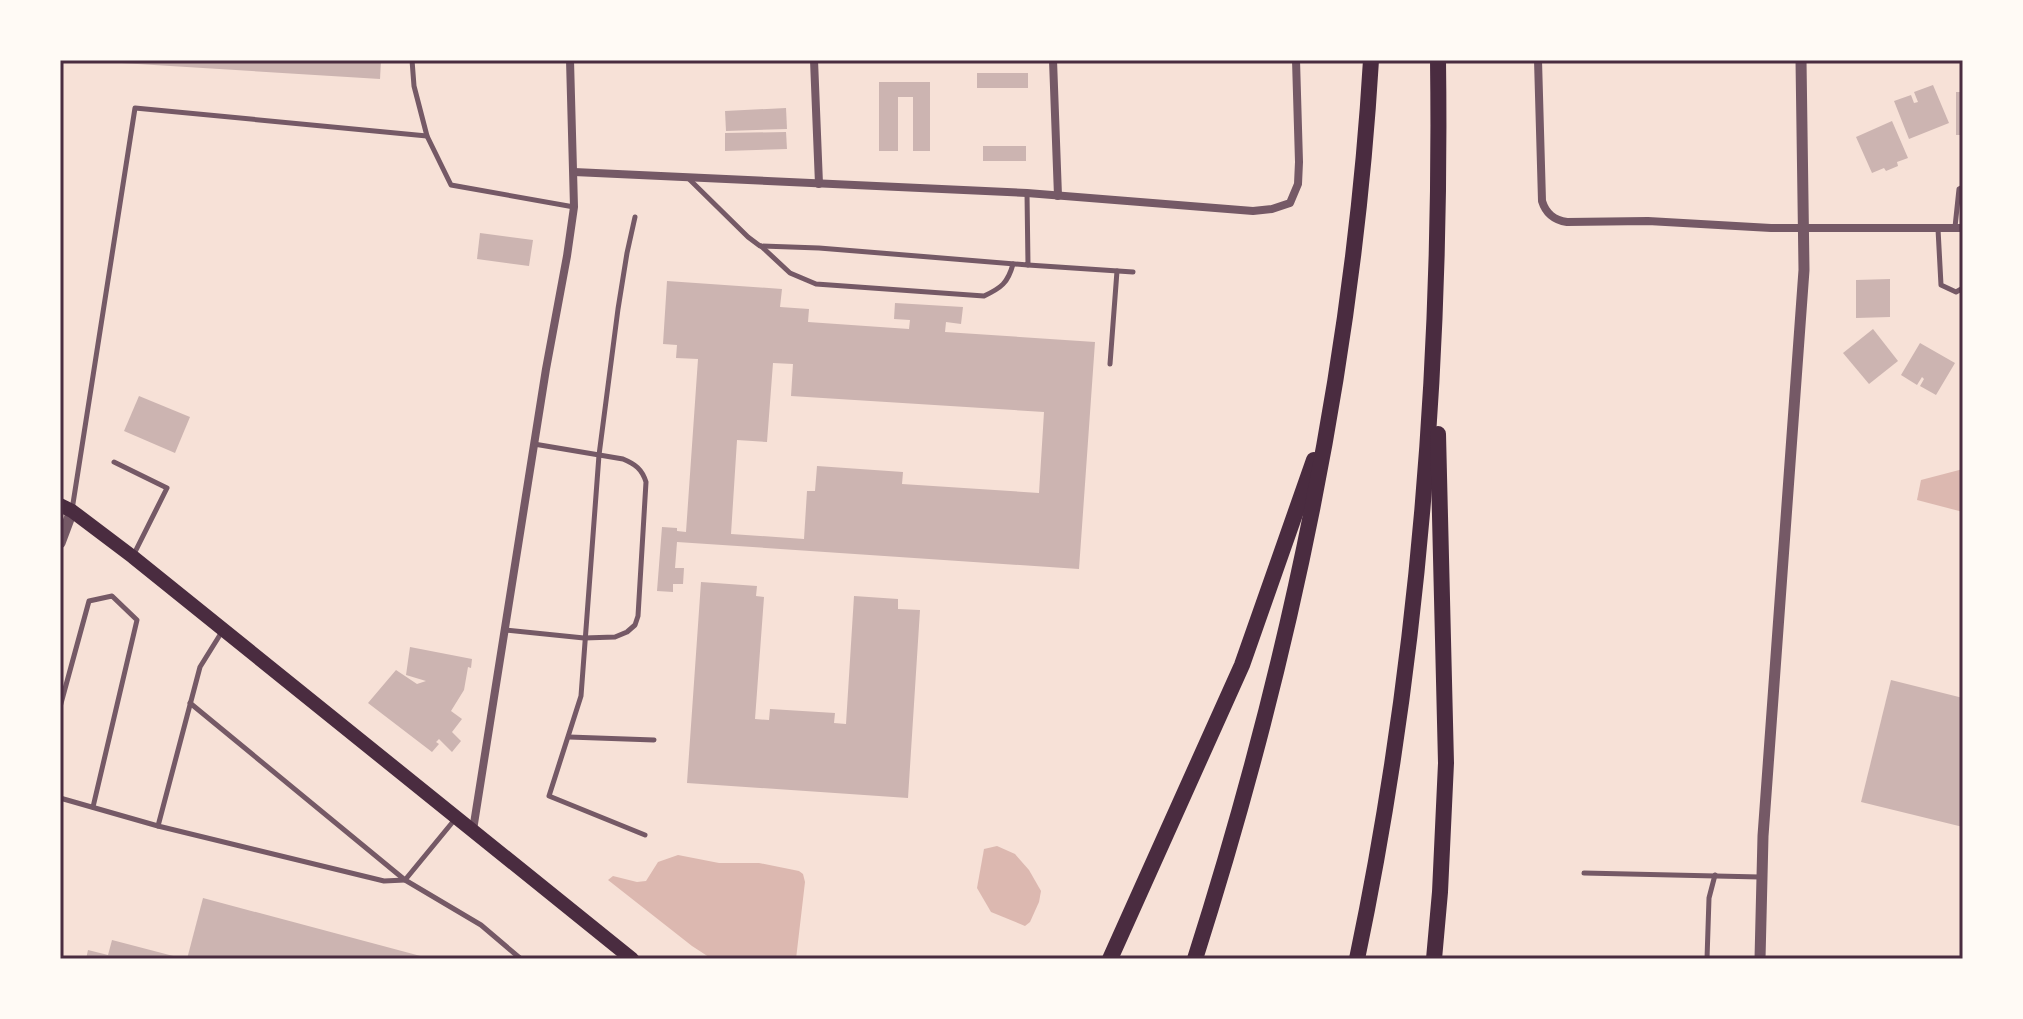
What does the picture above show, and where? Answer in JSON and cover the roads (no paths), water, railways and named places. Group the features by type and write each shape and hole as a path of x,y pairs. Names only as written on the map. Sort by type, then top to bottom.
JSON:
{"highway":[{"path":"1195,959 1274,685 1309,530 1354,252 1371,60"},
{"path":"1434,959 1446,763 1435,313 1438,60"},
{"path":"1357,959 1389,793 1409,647 1427,472 1435,313"},
{"path":"1110,959 1242,665 1331,409"}],"main road":[{"path":"66,508 133,557 630,958"}],"street":[{"path":"473,831 574,207 570,60"},
{"path":"814,60 819,184"},
{"path":"1053,60 1058,196"},
{"path":"574,172 1027,193 1253,211 1272,209 1290,203 1298,184 1296,60"},
{"path":"1538,60 1542,201 1557,220 1749,228 1959,228"},
{"path":"1760,959 1760,877 1804,270 1801,60"},
{"path":"60,543 66,508"}],"lane":[{"path":"412,60 414,86 427,136 451,185 574,207"},
{"path":"66,508 135,108 427,136"},
{"path":"686,176 790,273 816,284 984,296 999,289 1010,277 1013,264"},
{"path":"1959,228 1959,189 1963,187"},
{"path":"1027,193 1028,265"},
{"path":"635,217 618,309 599,455 581,696 549,796 645,835"},
{"path":"1938,228 1941,285 1956,292 1963,288"},
{"path":"760,246 1133,272"},
{"path":"1110,364 1117,271"},
{"path":"504,630 584,638 615,637 635,625 638,616 646,482 643,473 623,459 534,444"},
{"path":"114,462 167,488 133,557"},
{"path":"60,707 89,601 112,596 137,620 93,807"},
{"path":"158,826 200,667 223,629"},
{"path":"190,703 405,880 481,925 521,959"},
{"path":"569,737 654,740"},
{"path":"60,798 158,826 384,881 405,880 457,818"},
{"path":"1584,873 1760,877"},
{"path":"1707,959 1709,898 1715,875"}]}
